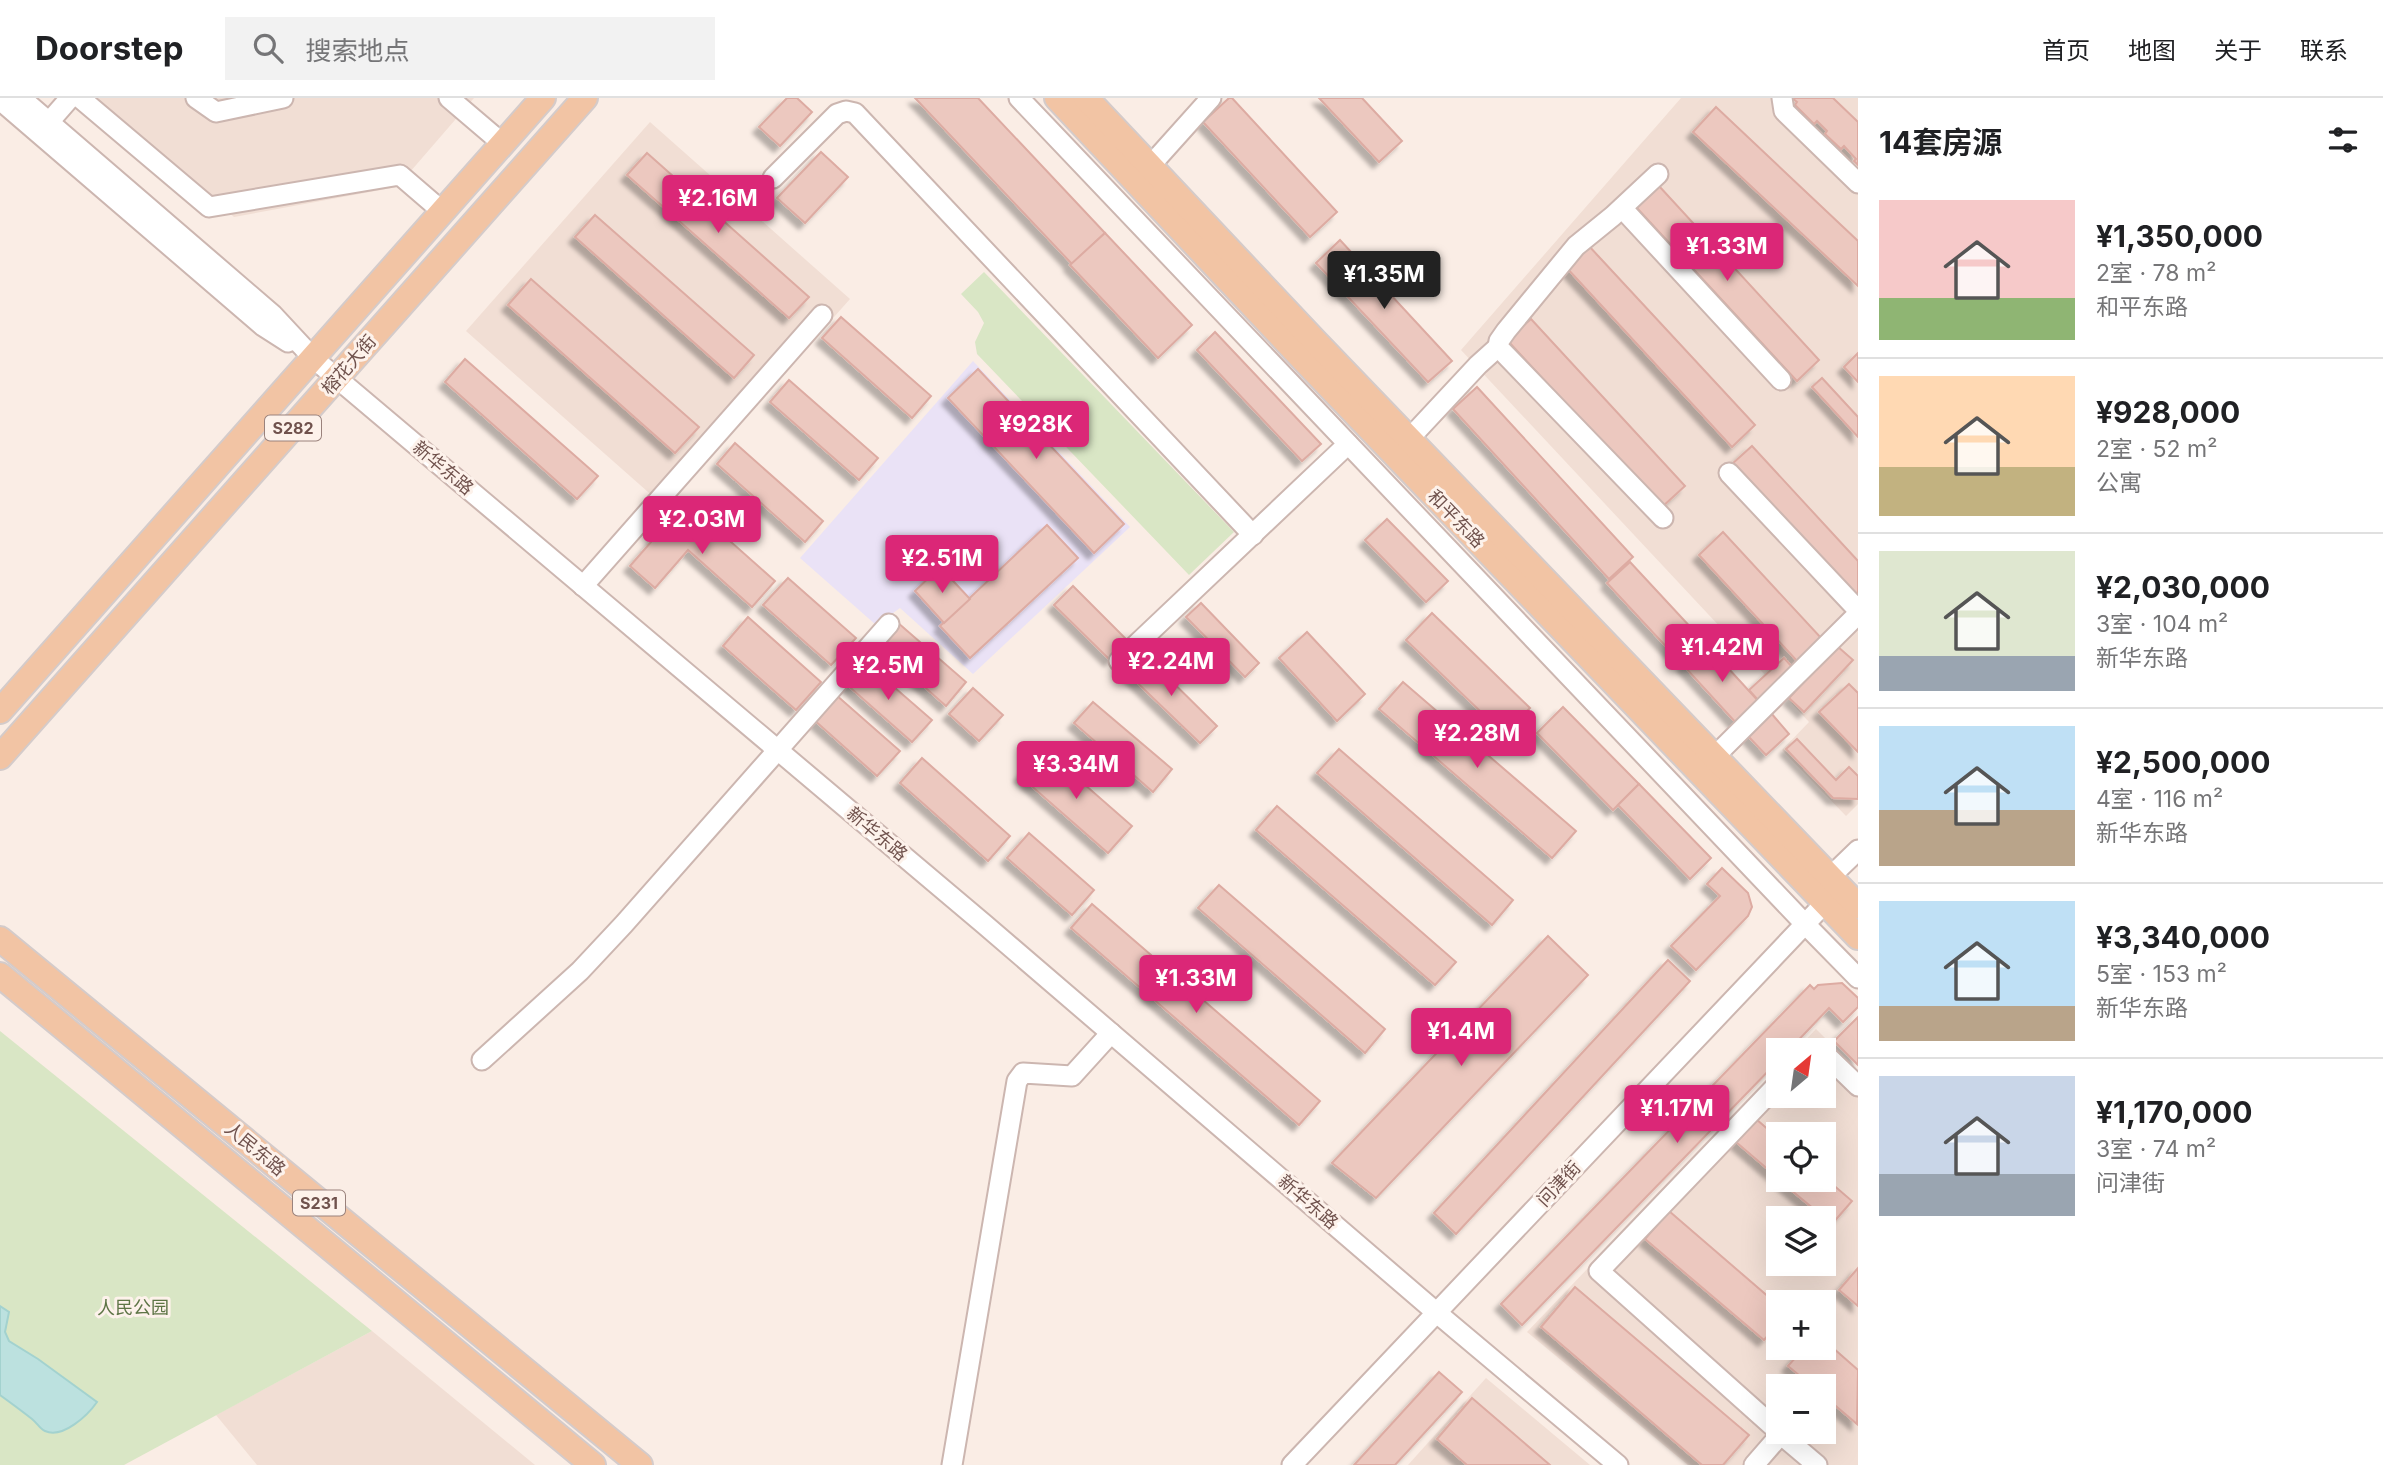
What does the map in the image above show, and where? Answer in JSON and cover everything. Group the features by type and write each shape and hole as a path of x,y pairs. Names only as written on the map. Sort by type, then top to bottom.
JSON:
{"main road":[{"name":"榕花大街","path":"0,711 543,98"},
{"name":"榕花大街","path":"0,757 585,98"},
{"name":"和平东路","path":"1057,98 1299,355 1858,937"},
{"name":"和平东路","path":"1086,98 1858,906"},
{"name":"人民东路","path":"0,939 640,1465"},
{"name":"人民东路","path":"0,975 593,1465"}],"street":[{"name":"新华东路","path":"21,98 273,314 313,358"},
{"path":"49,122 70,98"},
{"path":"80,98 209,207 400,174 443,212"},
{"path":"196,98 216,112 283,98"},
{"path":"450,98 503,144"},
{"path":"1019,98 1858,978"},
{"path":"1150,166 1211,98"},
{"path":"1782,98 1783,111 1858,183"},
{"name":"新华东路","path":"0,100 263,326 313,358 337,378 1618,1465"},
{"path":"773,178 837,114 846,111 855,113 1253,535"},
{"path":"1409,439 1498,347 1506,331 1576,246 1658,174"},
{"path":"1622,208 1781,380"},
{"path":"583,586 821,314"},
{"path":"1498,347 1663,518"},
{"path":"1119,662 1348,444"},
{"path":"1714,757 1855,617 1858,610 1729,473"},
{"path":"482,1060 580,971 624,924 889,624"},
{"path":"1830,877 1858,850"},
{"name":"问津街","path":"1292,1465 1825,903"},
{"path":"952,1465 1017,1081 1023,1073 1072,1076 1111,1033"},
{"path":"1836,1065 1858,1086"},
{"path":"1766,1097 1599,1271 1766,1420"},
{"path":"1754,1465 1770,1444"},
{"path":"1789,1444 1804,1461"}],"shaded area":[{"path":"95,98 474,98 397,187 234,217"},
{"path":"1681,98 1858,98 1858,804 1846,816 1782,750 1809,722 1461,350"},
{"path":"650,122 850,299 665,507 466,331"},
{"path":"973,361 1130,527 973,674 900,608 876,625 800,558"},
{"path":"1816,1029 1825,1038 1807,1038"},
{"path":"1836,1049 1858,1071 1858,1465 1688,1465 1527,1332 1766,1082 1766,1108 1836,1108"},
{"path":"372,1331 535,1465 257,1465 216,1415"},
{"path":"1486,1378 1590,1465 1408,1465"}],"green space":[{"path":"984,272 1234,532 1189,575 977,354 975,342 984,323 978,312 961,294"},
{"name":"人民公园","path":"0,1031 372,1331 124,1465 0,1465"}],"water":[{"path":"0,1306 9,1312 5,1332 9,1341 97,1402 88,1413 67,1429 52,1433 45,1431 0,1395"}],"building":[{"path":"787,98 797,98 812,112 780,146 759,127"},
{"path":"915,98 978,98 1105,233 1072,264"},
{"path":"1232,98 1337,212 1310,237 1203,122"},
{"path":"1319,98 1362,98 1402,141 1379,162"},
{"path":"1792,98 1833,98 1858,122 1858,165 1844,146 1841,149 1825,134 1827,131 1817,121 1814,124 1795,105 1797,102"},
{"path":"1716,107 1858,241 1858,286 1693,132"},
{"path":"821,152 848,177 805,223 777,198"},
{"path":"647,153 809,297 789,318 627,175"},
{"path":"1659,186 1819,360 1797,381 1636,207"},
{"path":"595,215 754,355 734,378 575,237"},
{"path":"1105,233 1192,325 1158,358 1070,265"},
{"path":"1340,240 1452,361 1428,382 1316,263"},
{"path":"1588,245 1755,425 1732,447 1565,266"},
{"path":"531,279 699,427 675,453 508,305"},
{"path":"841,317 931,396 912,418 822,338"},
{"path":"1531,319 1685,486 1662,507 1507,340"},
{"path":"1215,332 1321,444 1302,461 1197,350"},
{"path":"1858,353 1858,382 1844,367"},
{"path":"465,359 598,476 577,499 445,382"},
{"path":"978,369 1124,524 1094,553 948,398"},
{"path":"1822,378 1858,417 1858,437 1812,387"},
{"path":"789,380 878,458 859,480 770,402"},
{"path":"1477,387 1633,557 1609,579 1453,409"},
{"path":"735,443 823,521 805,542 717,464"},
{"path":"1752,446 1858,561 1858,600 1732,464"},
{"path":"686,502 775,581 752,607 688,550 655,588 630,566"},
{"path":"1387,519 1448,581 1426,602 1365,540"},
{"path":"1047,525 1078,558 970,658 940,626"},
{"path":"1723,532 1822,639 1798,662 1699,555"},
{"path":"1630,562 1695,632 1672,653 1607,583"},
{"path":"940,567 970,599 944,623 915,591"},
{"path":"788,578 856,638 831,665 763,605"},
{"path":"1073,586 1128,641 1110,660 1054,605"},
{"path":"1201,603 1259,663 1245,677 1186,617"},
{"path":"1432,613 1530,708 1504,734 1406,640"},
{"path":"748,617 821,682 796,710 723,646"},
{"path":"897,622 966,682 946,706 877,645"},
{"path":"1307,632 1365,694 1337,721 1279,658"},
{"path":"1706,644 1761,704 1738,725 1683,665"},
{"path":"1837,646 1853,660 1804,712 1789,698"},
{"path":"1144,654 1217,726 1200,743 1126,672"},
{"path":"1784,658 1793,668 1758,700 1749,690"},
{"path":"864,661 932,720 912,742 845,683"},
{"path":"1403,682 1576,831 1552,858 1379,709"},
{"path":"1849,684 1858,693 1858,752 1819,712"},
{"path":"973,688 1003,715 979,741 949,714"},
{"path":"835,694 900,751 877,776 813,719"},
{"path":"1093,702 1172,769 1153,792 1074,723"},
{"path":"1563,707 1639,784 1613,810 1537,733"},
{"path":"1771,713 1789,734 1766,755 1747,735"},
{"path":"1797,739 1836,780 1849,767 1858,776 1858,799 1833,798 1786,749"},
{"path":"1044,749 1132,826 1108,853 1020,776"},
{"path":"1339,749 1513,900 1492,925 1317,773"},
{"path":"922,758 1010,836 988,861 900,783"},
{"path":"1639,784 1711,858 1690,879 1618,805"},
{"path":"1277,806 1456,962 1435,985 1256,830"},
{"path":"1029,833 1094,890 1072,915 1007,858"},
{"path":"1722,868 1748,893 1752,907 1748,916 1696,970 1671,946 1720,896 1707,884"},
{"path":"1219,885 1385,1029 1365,1053 1198,908"},
{"path":"1092,904 1320,1101 1299,1125 1071,928"},
{"path":"1548,936 1588,975 1376,1198 1332,1163"},
{"path":"1668,960 1690,981 1456,1234 1434,1213"},
{"path":"1842,983 1858,998 1858,1007 1843,1022 1829,1008 1800,1038 1766,1038 1766,1073 1522,1325 1501,1304 1810,985 1814,989 1818,985"},
{"path":"1858,1017 1858,1065 1836,1043 1836,1039"},
{"path":"1756,1119 1766,1128 1766,1168 1736,1142"},
{"path":"1836,1187 1852,1201 1836,1219 1836,1206 1810,1206 1793,1192 1836,1192"},
{"path":"1669,1211 1766,1295 1766,1338 1764,1340 1645,1239"},
{"path":"1858,1268 1858,1306 1839,1290"},
{"path":"1575,1287 1749,1435 1723,1465 1702,1465 1541,1327"},
{"path":"1836,1351 1858,1370 1857,1424 1836,1406 1836,1374 1798,1374 1788,1366 1793,1360 1836,1360"},
{"path":"1439,1372 1462,1392 1395,1465 1354,1465"},
{"path":"1472,1398 1550,1465 1467,1465 1437,1439"}]}
